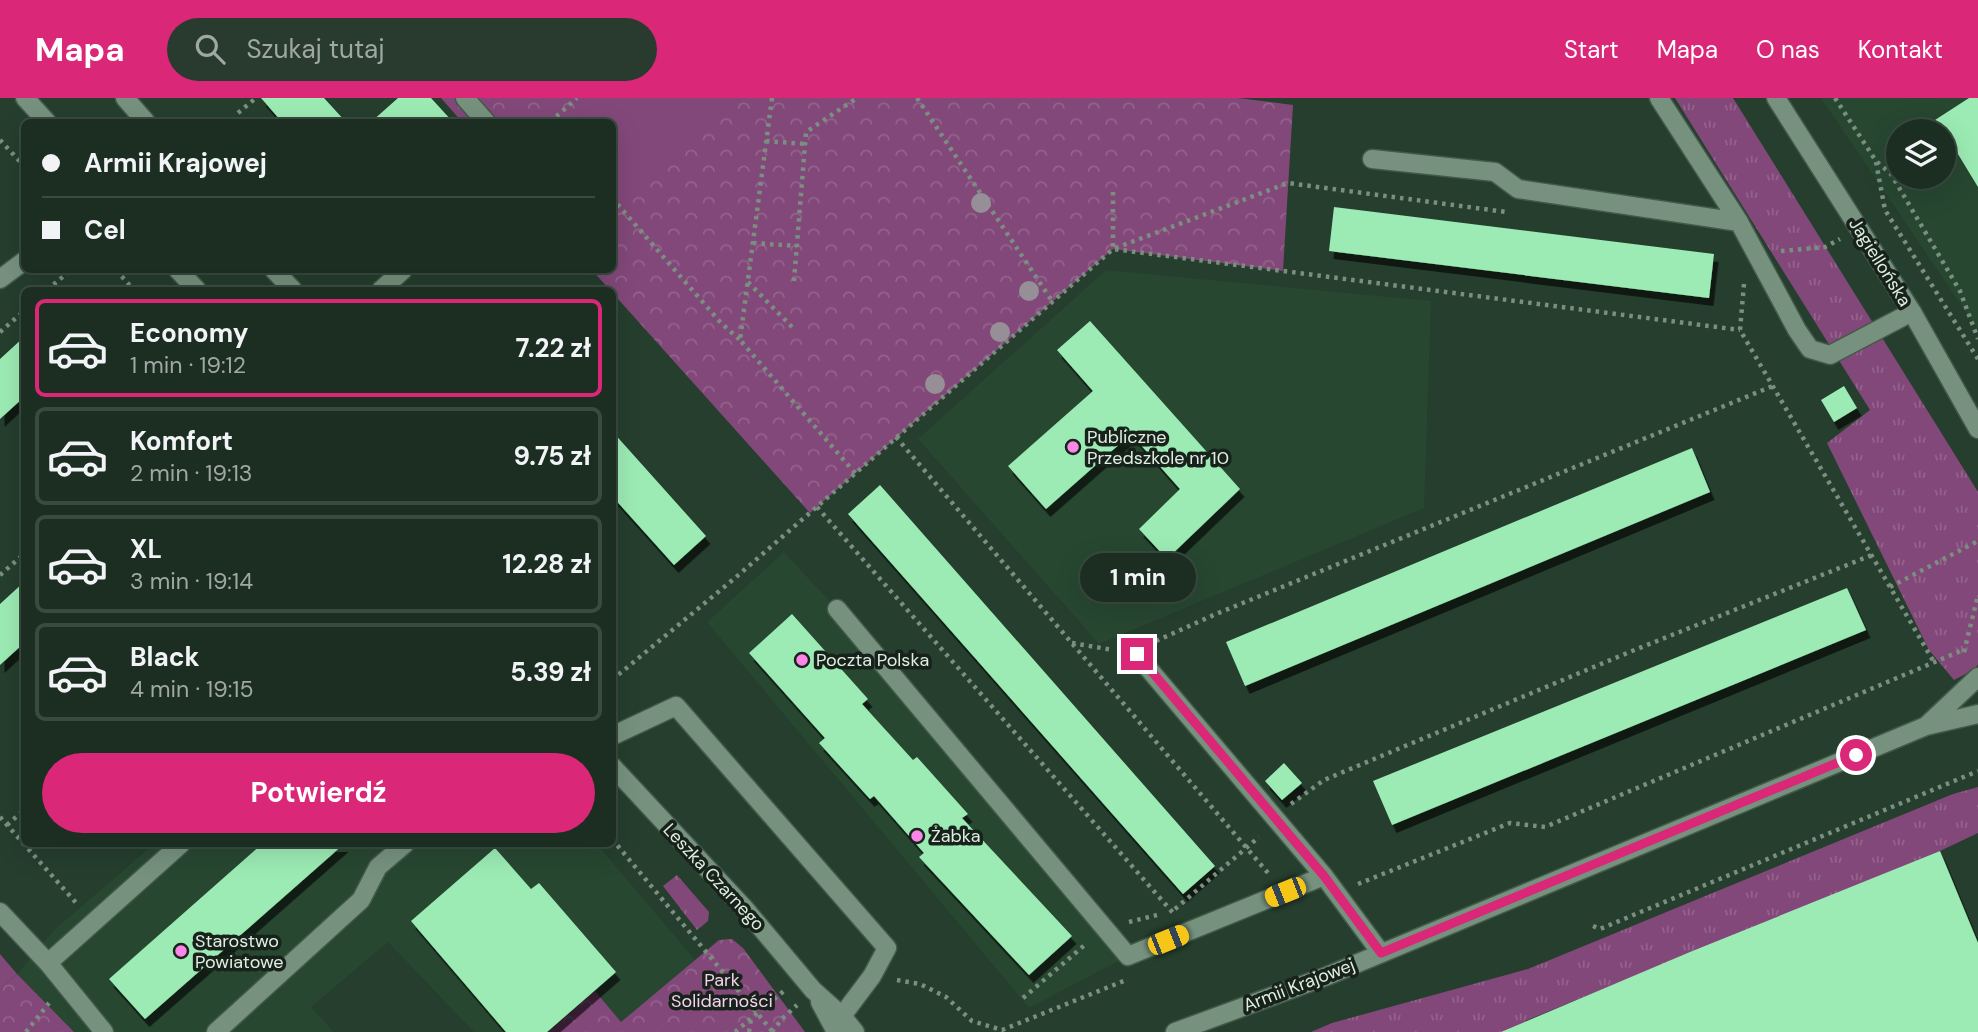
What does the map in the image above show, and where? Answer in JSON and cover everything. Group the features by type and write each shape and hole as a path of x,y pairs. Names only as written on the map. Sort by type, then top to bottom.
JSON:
{"street":[{"path":"25,98 44,119"},
{"path":"125,98 143,119"},
{"path":"465,98 483,119"},
{"path":"1659,98 1739,222 1810,349 1830,355 1912,312"},
{"name":"Jagiellońska","path":"1776,98 1912,312 1978,429"},
{"path":"1372,159 1495,172 1518,189 1739,222"},
{"path":"0,279 21,263"},
{"path":"181,273 194,287"},
{"path":"277,273 290,287"},
{"path":"384,287 400,273"},
{"path":"837,609 1128,956 1324,876"},
{"path":"1137,654 1324,876 1381,953"},
{"name":"Armii Krajowej","path":"1926,726 1978,677"},
{"path":"616,734 676,706 887,948 872,976 839,1024"},
{"name":"Armii Krajowej","path":"1175,1032 1327,976 1926,726 1978,714"},
{"name":"Leszka Czarnego","path":"616,770 746,910 839,1024 855,1032"},
{"path":"48,963 178,847"},
{"path":"216,1032 361,900 378,867 401,847"},
{"path":"0,912 48,963 104,1032"}],"path":[{"path":"239,113 256,98"},
{"path":"553,119 577,98"},
{"path":"740,340 772,98"},
{"path":"794,281 806,132 857,98"},
{"path":"916,98 1052,302"},
{"path":"1835,98 1876,161 1891,174 1961,291 1978,339"},
{"path":"0,140 21,163"},
{"path":"766,141 805,144"},
{"path":"1876,161 1885,210 1978,359"},
{"path":"616,677 693,615 1113,249 1288,183 1519,213"},
{"path":"1113,192 1113,249"},
{"path":"616,203 855,473"},
{"path":"1758,258 1771,252 1825,247 1885,210"},
{"path":"753,243 797,246"},
{"path":"1113,249 1740,330 1935,664"},
{"path":"51,287 68,273"},
{"path":"119,273 131,287"},
{"path":"748,281 792,327"},
{"path":"0,332 21,314"},
{"path":"1072,643 1137,654 1148,645 1216,614 1773,386"},
{"path":"897,437 1285,892"},
{"path":"817,507 1188,931"},
{"path":"1890,587 1978,541"},
{"path":"1023,998 1104,928 1173,912 1268,829 1274,817 1324,780 1632,651 1872,555"},
{"path":"0,575 21,557"},
{"path":"1545,828 1963,650 1978,595"},
{"path":"1593,926 1600,929 1978,771"},
{"path":"7,825 21,813"},
{"path":"0,817 21,841"},
{"path":"616,844 772,1032"},
{"path":"27,847 93,922"},
{"path":"26,1032 65,983"},
{"path":"735,1032 751,1018 808,983"},
{"path":"749,1032 751,1018"}],"shaded area":[{"path":"1821,98 1978,98 1978,330"},
{"path":"1106,270 1431,301 1424,508 1099,644 918,439"},
{"path":"784,552 837,609 1128,956 1029,1008 707,622"},
{"path":"151,847 600,847 695,960 621,1022 595,991 548,1032 474,1032 388,942 311,1007 334,1032 74,1032 17,974 54,930"}],"green space":[{"path":"441,98 1238,98 1293,105 1283,271 1113,249 810,513 616,297 616,287 607,287 595,273 616,273 616,119 459,119"},
{"path":"602,98 739,98 628,196 616,182 616,119 578,119"},
{"path":"1675,98 1733,98 1978,492 1978,664 1975,669 1954,680 1929,650 1827,443 1870,410"},
{"path":"1978,787 1978,833 1525,1021 1529,1032 1311,1032 1332,1023 1528,969 1953,794"},
{"path":"677,875 709,912 708,921 697,930 663,886"},
{"name":"Park Solidarności","path":"732,939 743,948 805,1032 548,1032 595,991 621,1022 719,940"},
{"path":"0,954 17,974 0,990"},
{"path":"17,974 74,1032 0,1032 0,990"}],"building":[{"path":"261,98 324,98 343,119 279,119"},
{"path":"398,98 431,98 450,119 374,119"},
{"path":"1969,98 1978,98 1978,187 1956,151 1956,119 1937,119"},
{"path":"1334,207 1714,254 1709,298 1329,251"},
{"name":"Publiczne Przedszkole nr 10","path":"1090,321 1240,489 1167,559 1139,529 1180,489 1131,434 1046,509 1008,466 1093,391 1057,350"},
{"path":"21,340 21,400 0,419 0,359"},
{"path":"1844,386 1857,408 1834,422 1821,400"},
{"path":"616,435 706,536 674,565 616,500"},
{"path":"1692,448 1710,492 1245,686 1226,642"},
{"path":"880,485 1215,866 1183,894 848,514"},
{"path":"21,585 21,646 0,665 0,604"},
{"path":"1847,588 1866,630 1392,825 1373,781"},
{"path":"792,614 868,699 862,704 913,760 917,757 968,814 962,818 1072,936 1029,975 919,857 924,853 874,796 870,799 819,743 825,738 749,653"},
{"path":"1284,763 1302,783 1282,800 1265,781"},
{"name":"Starostwo Powiatowe","path":"259,847 341,847 145,1019 109,979"},
{"path":"495,848 531,889 539,883 616,972 547,1032 506,1032 411,921"},
{"path":"1940,851 1978,943 1978,1032 1501,1032 1690,952"}],"place":[{"name":"Publiczne Przedszkole nr 10","path":"1073,447"},
{"name":"Poczta Polska","path":"802,660"},
{"name":"Żabka","path":"917,836"},
{"name":"Starostwo Powiatowe","path":"181,951"}],"route":[{"path":"1137,654 1324,876 1381,953 1856,755"}]}
